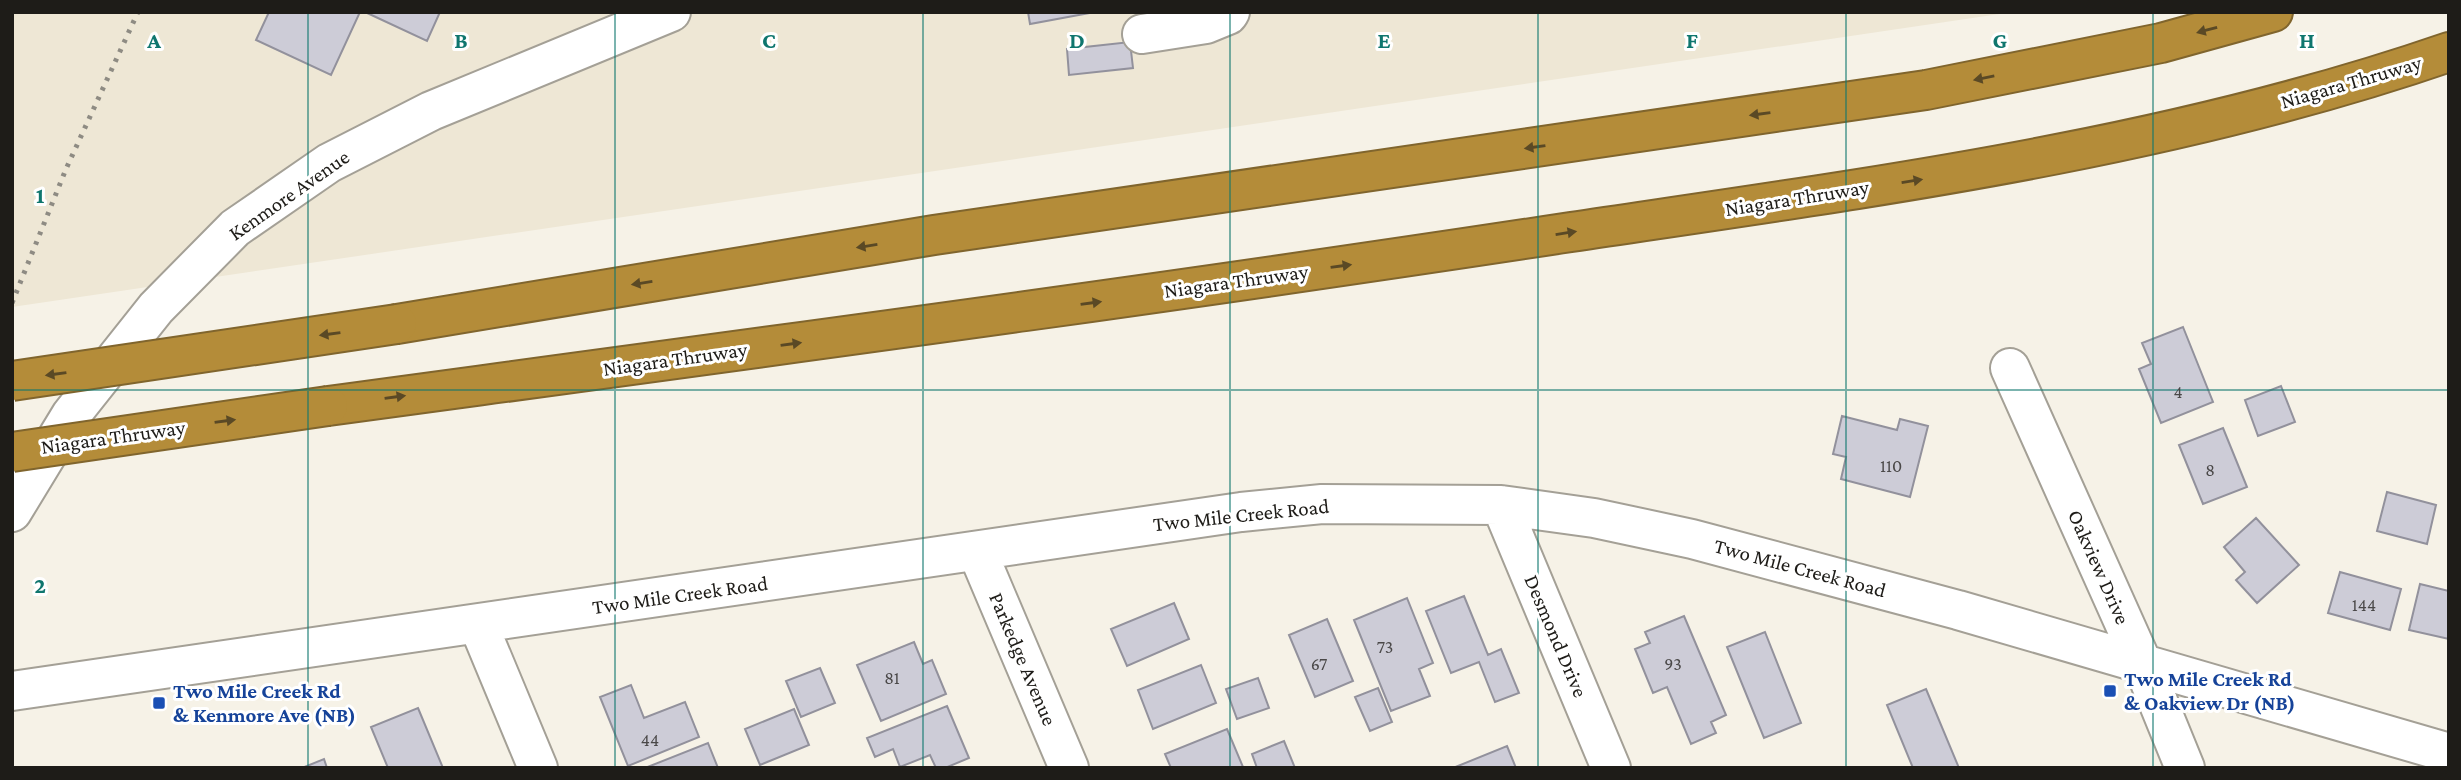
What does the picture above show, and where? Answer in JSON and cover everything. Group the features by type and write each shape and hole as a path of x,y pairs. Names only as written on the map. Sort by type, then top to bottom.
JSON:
{"highway":[{"path":"12,381 397,324 934,234 1926,90 2161,43 2273,12"},
{"name":"Niagara Thruway","path":"12,452 328,406 1024,313 1956,174 2112,145 2397,70 2449,52"}],"street":[{"name":"Kenmore Avenue","path":"12,512 71,415 156,309 235,228 329,163 431,111 671,12"},
{"path":"1142,34 1206,24 1230,12"},
{"name":"Oakview Drive","path":"2010,368 2143,665 2185,768"},
{"name":"Two Mile Creek Road","path":"12,691 1241,512 1322,504 1501,505 1594,518 1692,539 1958,610 2449,753"},
{"name":"Desmond Drive","path":"1501,505 1611,768"},
{"name":"Parkedge Avenue","path":"977,551 1069,768"},
{"path":"478,624 538,768"}],"shaded area":[{"path":"12,12 2013,12 12,307"}],"building":[{"path":"269,12 360,12 331,75 256,40"},
{"path":"365,12 440,12 427,41"},
{"path":"1028,12 1095,12 1030,24"},
{"path":"1130,42 1133,68 1069,75 1067,49"},
{"path":"2183,327 2213,402 2161,423 2139,369 2151,364 2142,343"},
{"path":"2281,386 2295,422 2258,436 2245,400"},
{"path":"1842,416 1897,430 1900,419 1928,426 1910,497 1841,479 1846,457 1833,454"},
{"path":"2223,428 2247,487 2203,504 2179,445"},
{"path":"2387,492 2436,505 2427,544 2377,531"},
{"path":"2256,518 2299,565 2257,603 2236,580 2245,572 2224,547"},
{"path":"2340,572 2401,589 2390,630 2328,613"},
{"path":"2420,584 2449,591 2449,639 2409,630"},
{"path":"1464,596 1488,655 1501,649 1519,693 1495,702 1479,662 1451,673 1426,611"},
{"path":"1407,598 1433,663 1419,669 1430,696 1391,711 1354,620"},
{"path":"1174,603 1189,639 1127,666 1111,629"},
{"path":"1684,616 1726,715 1711,722 1716,733 1691,744 1667,687 1653,693 1635,649 1650,643 1645,632"},
{"path":"1327,619 1353,681 1315,697 1289,635"},
{"path":"1765,632 1801,723 1764,738 1727,647"},
{"path":"914,642 923,664 932,660 946,694 881,721 857,665"},
{"path":"1201,665 1216,703 1153,729 1138,690"},
{"path":"820,668 835,703 801,717 786,681"},
{"path":"1258,678 1269,708 1237,719 1226,689"},
{"path":"631,685 644,718 685,702 699,737 628,766 600,697"},
{"path":"1378,688 1392,722 1370,731 1355,697"},
{"path":"1926,689 1959,768 1913,768 1887,705"},
{"path":"947,706 969,758 945,768 936,768 930,755 900,767 893,749 875,757 867,738"},
{"path":"418,708 443,768 388,768 371,727"},
{"path":"794,709 809,745 760,765 745,729"},
{"path":"1227,729 1243,767 1171,768 1165,754"},
{"path":"1284,741 1295,768 1257,768 1252,754"},
{"path":"708,743 718,768 645,768"},
{"path":"1507,746 1516,768 1453,768"},
{"path":"324,759 327,768 302,768"}],"railway":[{"path":"12,303 66,169 138,12"}],"place":[{"name":"Two Mile Creek Rd & Oakview Dr (NB)","path":"2110,691"},
{"name":"Two Mile Creek Rd & Kenmore Ave (NB)","path":"159,703"}]}
